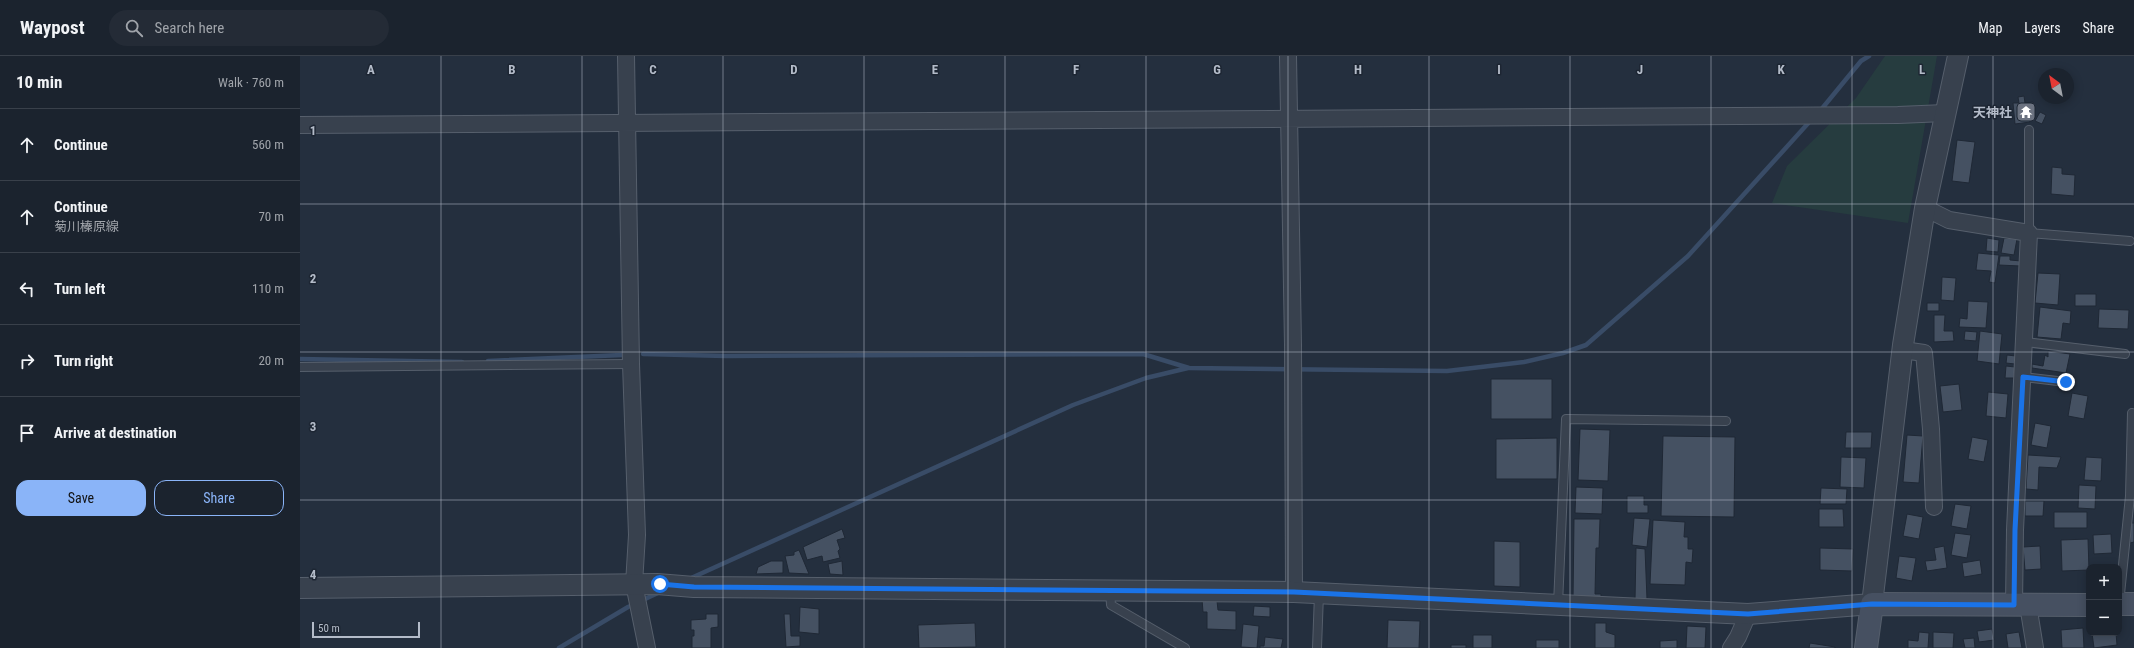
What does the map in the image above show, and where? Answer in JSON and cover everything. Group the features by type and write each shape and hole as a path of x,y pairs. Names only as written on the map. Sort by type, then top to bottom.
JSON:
{"main road":[{"path":"1866,648 1872,604 2086,604"},
{"path":"2122,604 2134,604"}],"street":[{"path":"626,56 637,535 635,589 646,648"},
{"path":"1288,56 1293,353 1294,592"},
{"path":"300,588 635,589 660,584 690,587 1294,592 1748,614 1872,604 1903,350 1925,208 1958,56"},
{"path":"300,125 628,122 1289,120 1898,115 1945,113"},
{"path":"1925,208 1949,220 2029,233 2015,530 2021,605 2035,648"},
{"path":"1903,350 1924,353 1931,429 1934,507"},
{"path":"1730,648 1738,637 1748,614"}],"lane":[{"path":"2029,130 2029,233 2130,241"},
{"path":"2025,342 2125,354"},
{"path":"300,367 632,364"},
{"path":"2023,377 2066,382"},
{"path":"2119,600 2130,496 2132,414"},
{"path":"1558,604 1566,419 1726,421"},
{"path":"1110,590 1111,605 1185,648"},
{"path":"1318,648 1319,593"}],"green space":[{"path":"1885,56 1937,56 1908,223 1772,203 1787,166 1856,98"}],"building":[{"path":"2024,96 2025,103 2033,102 2035,117 2029,118 2030,122 2015,124 2013,103 2019,103 2018,97"},
{"path":"2040,112 2046,115 2042,124 2035,121"},
{"path":"1957,140 1975,142 1969,183 1952,181"},
{"path":"2052,167 2062,168 2062,174 2075,175 2074,196 2051,194"},
{"path":"1987,238 1999,240 1998,252 1986,251"},
{"path":"2004,238 2017,239 2014,255 2001,253"},
{"path":"1978,253 1999,255 1995,283 1989,282 1991,271 1976,270"},
{"path":"2000,256 2010,256 2010,260 2021,261 2020,266 1999,265"},
{"path":"2038,273 2060,274 2058,305 2035,303"},
{"path":"1942,277 1956,278 1954,301 1941,300"},
{"path":"2075,294 2096,294 2096,306 2075,306"},
{"path":"1968,301 1988,302 1986,328 1959,327 1960,318 1967,319"},
{"path":"1927,303 1939,303 1939,311 1927,311"},
{"path":"2040,307 2071,311 2070,324 2063,323 2061,339 2037,337"},
{"path":"2099,309 2129,310 2128,329 2098,328"},
{"path":"1934,315 1945,315 1944,331 1953,331 1954,341 1934,342"},
{"path":"1965,331 1977,332 1976,341 1964,340"},
{"path":"1980,331 2002,334 1999,364 1977,361"},
{"path":"2048,351 2070,354 2066,373 2032,368 2032,364 2043,366 2045,355 2048,357"},
{"path":"2007,355 2016,356 2015,364 2006,363"},
{"path":"2006,366 2015,367 2014,378 2005,378"},
{"path":"1491,379 1552,379 1552,419 1491,419"},
{"path":"1959,384 1962,410 1943,412 1940,386"},
{"path":"1988,392 2008,394 2006,418 1986,416"},
{"path":"2072,393 2088,396 2084,419 2068,416"},
{"path":"2035,423 2051,426 2047,448 2031,445"},
{"path":"1580,429 1610,430 1608,481 1578,480"},
{"path":"1846,432 1872,432 1871,448 1845,448"},
{"path":"1907,435 1923,436 1919,483 1903,482"},
{"path":"1663,436 1735,437 1734,517 1661,516"},
{"path":"1972,437 1988,440 1984,462 1968,459"},
{"path":"1557,438 1557,479 1496,479 1496,439"},
{"path":"2028,455 2061,457 2057,468 2039,467 2038,490 2026,489"},
{"path":"1841,457 1866,458 1864,488 1840,487"},
{"path":"2086,457 2102,458 2101,481 2084,480"},
{"path":"2079,485 2096,486 2095,509 2078,508"},
{"path":"1576,487 1603,488 1602,514 1575,513"},
{"path":"1821,488 1847,489 1846,504 1820,504"},
{"path":"1627,496 1644,496 1644,505 1648,505 1648,513 1627,513"},
{"path":"2025,501 2044,501 2043,516 2025,516"},
{"path":"1955,504 1971,506 1967,529 1951,526"},
{"path":"1819,509 1843,509 1844,527 1819,527"},
{"path":"2054,512 2087,512 2087,528 2054,528"},
{"path":"1907,514 1923,517 1919,539 1903,536"},
{"path":"1634,518 1650,519 1647,547 1632,545"},
{"path":"1574,519 1600,519 1599,548 1596,548 1595,594 1601,594 1601,599 1573,599"},
{"path":"1653,520 1685,522 1684,537 1688,537 1688,549 1693,549 1692,563 1686,562 1685,585 1650,584"},
{"path":"2130,523 2134,523 2134,542 2130,543"},
{"path":"842,529 845,538 837,540 840,549 838,551 840,558 823,562 822,556 807,560 803,547"},
{"path":"1955,533 1971,535 1967,558 1951,555"},
{"path":"2111,534 2112,553 2094,554 2093,535"},
{"path":"2088,539 2089,564 2086,564 2086,570 2062,571 2061,540"},
{"path":"1494,541 1520,542 1520,587 1494,586"},
{"path":"1944,546 1947,568 1927,571 1925,561 1936,560 1934,548"},
{"path":"2040,546 2041,569 2025,570 2023,547"},
{"path":"1636,548 1645,549 1647,599 1635,600"},
{"path":"1820,548 1853,549 1852,571 1820,570"},
{"path":"799,550 809,574 789,573 785,556 794,555 794,552"},
{"path":"1899,556 1916,558 1912,581 1896,578"},
{"path":"1980,560 1982,574 1964,577 1962,563"},
{"path":"771,561 783,561 783,573 756,574 758,567"},
{"path":"842,561 843,575 830,574 828,564"},
{"path":"1202,599 1217,601 1218,610 1236,611 1236,630 1207,629 1207,612 1203,612"},
{"path":"1254,606 1270,607 1270,617 1253,616"},
{"path":"800,607 819,609 819,634 799,632"},
{"path":"706,614 718,614 718,627 711,628 711,648 692,648 692,636 694,636 694,630 691,630 691,620 706,619"},
{"path":"784,614 790,614 791,636 800,636 800,646 786,647"},
{"path":"1388,620 1420,621 1419,648 1387,648"},
{"path":"975,623 976,647 919,648 918,625"},
{"path":"1595,623 1606,623 1606,632 1615,635 1615,648 1595,648"},
{"path":"1243,624 1259,626 1257,648 1241,647"},
{"path":"1687,626 1706,627 1705,648 1686,648"},
{"path":"2083,628 2084,648 2062,648 2061,630"},
{"path":"1992,629 1994,640 1979,642 1977,631"},
{"path":"1919,632 1929,633 1928,648 1908,648 1908,640 1918,641"},
{"path":"1933,632 1954,633 1953,648 1933,648"},
{"path":"2019,632 2022,648 2008,648 2006,634"},
{"path":"1473,635 1492,635 1492,648 1473,648"},
{"path":"2092,636 2116,636 2117,645 2094,648"},
{"path":"1265,637 1283,639 1281,648 1260,648 1260,646 1264,646"},
{"path":"1974,638 1975,648 1965,648 1963,639"},
{"path":"1536,640 1559,640 1559,648 1536,648"},
{"path":"1677,640 1677,648 1660,648 1660,641"},
{"path":"1810,643 1835,647 1835,648 1809,648"},
{"path":"1451,645 1466,645 1466,648 1451,648"}],"waterway":[{"path":"1820,111 1861,61 1869,56"},
{"path":"643,354 726,356 1143,354 1189,368 1447,371 1524,362 1563,353 1586,345 1688,256 1812,119"},
{"path":"488,361 622,355"},
{"path":"300,359 462,362"},
{"path":"689,579 1073,405 1146,378 1188,368"},
{"path":"559,648 628,607 660,592"}],"place":[{"name":"天神社","path":"2026,112"}],"route":[{"path":"660,584 694,587 1294,592 1748,614 1872,604 2014,605 2015,530 2023,377 2066,382"}]}
